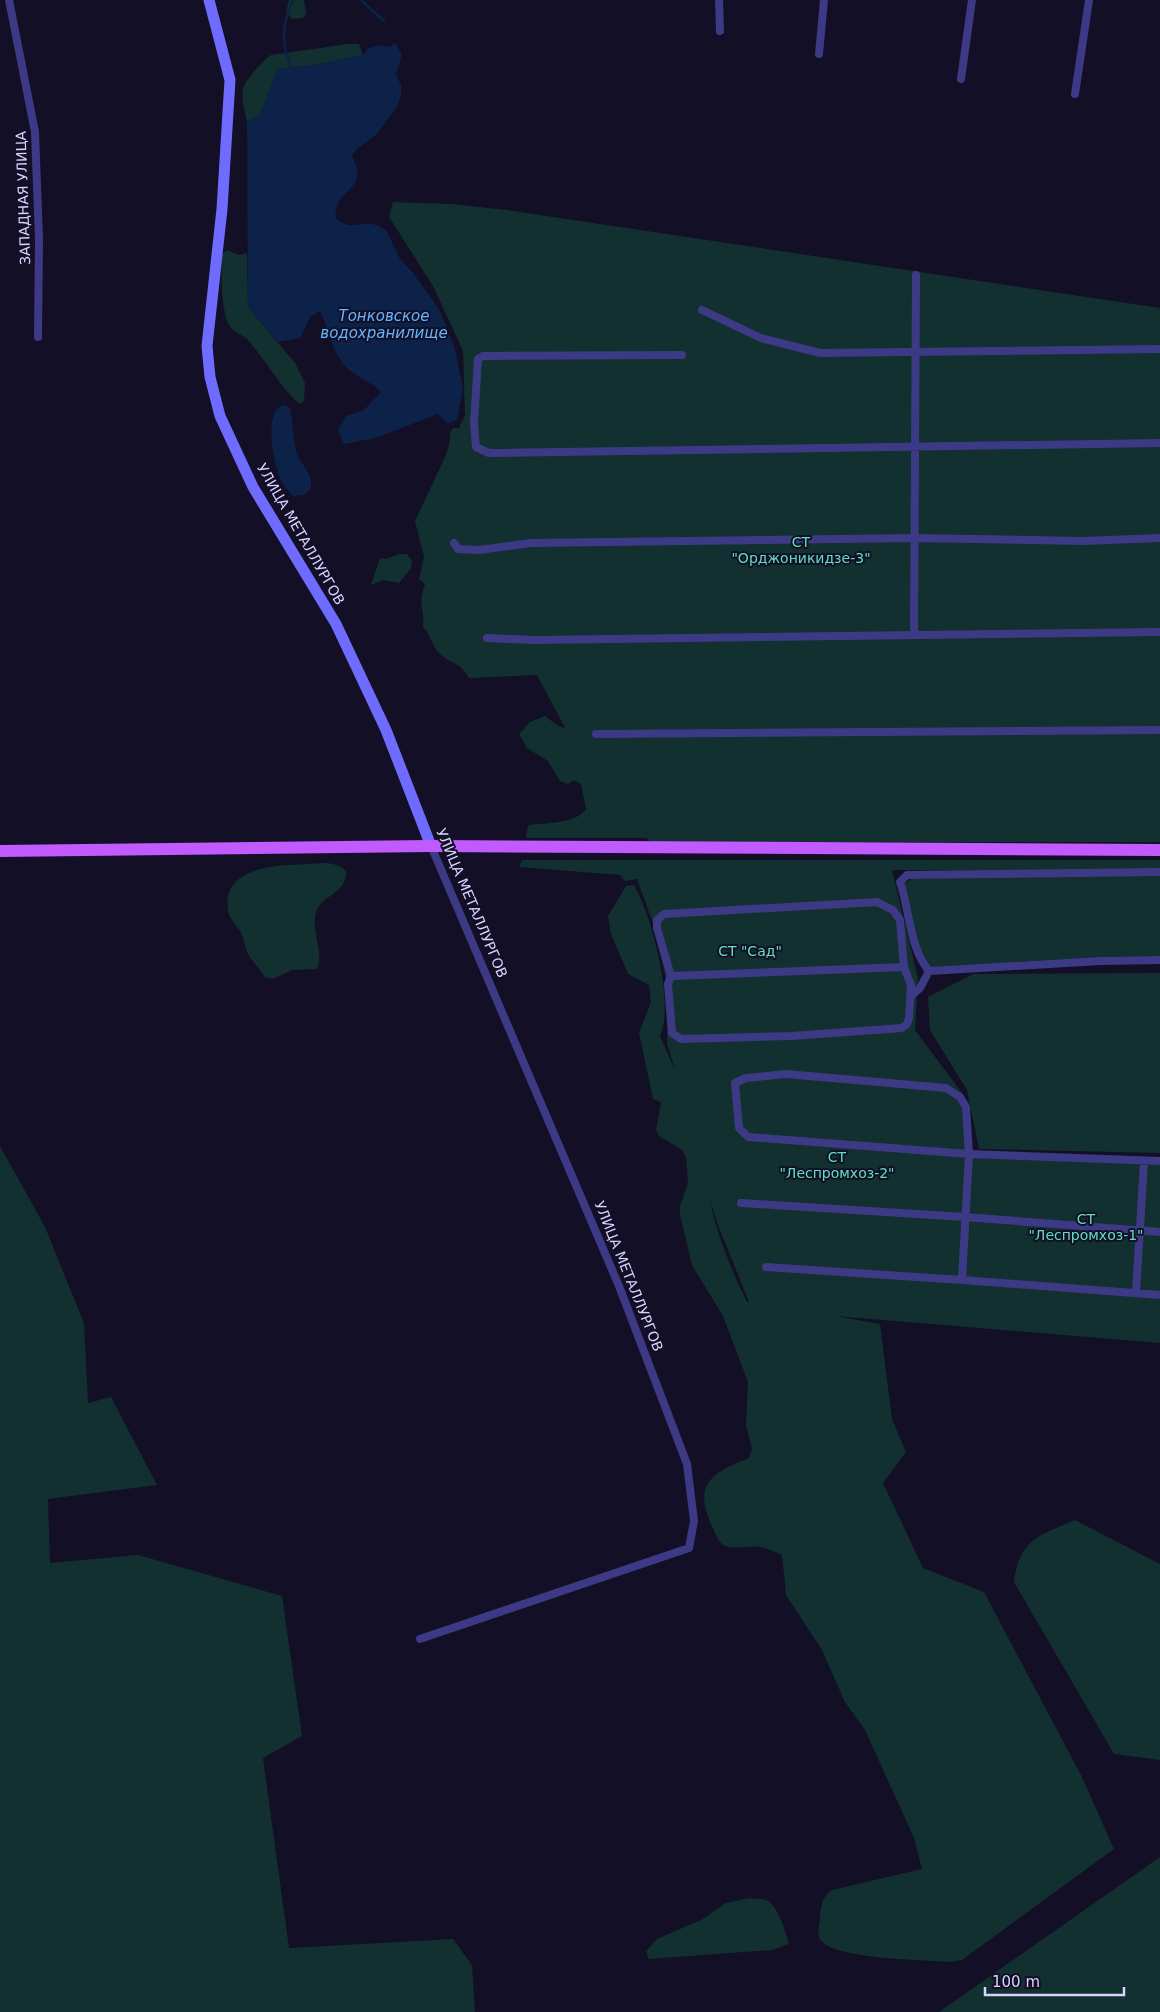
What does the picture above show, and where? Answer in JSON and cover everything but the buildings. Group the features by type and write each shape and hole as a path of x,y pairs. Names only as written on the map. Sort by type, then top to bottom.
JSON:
{"main road":[{"path":"0,851 431,846 1160,850"}],"street":[{"name":"ЗАПАДНАЯ УЛИЦА","path":"9,0 35,132 39,239 38,337"},
{"name":"УЛИЦА МЕТАЛЛУРГОВ","path":"209,0 230,80 222,209 207,346 210,377 220,416 253,487 336,624 386,730 431,846 619,1286 687,1464 694,1521 689,1548 420,1639"},
{"path":"719,0 720,32"},
{"path":"819,54 824,0"},
{"path":"961,78 972,0"},
{"path":"1075,94 1089,0"},
{"path":"914,635 916,275"},
{"path":"702,310 761,338 820,353 1160,349"},
{"path":"682,355 484,356 478,359 474,423 476,447 489,453 1160,443"},
{"path":"454,542 458,549 479,550 531,543 914,538 1083,541 1160,538"},
{"path":"488,638 535,640 1160,632"},
{"path":"596,734 1160,730"},
{"path":"929,971 918,954 907,902 900,882 907,875 1160,872"},
{"path":"877,902 893,910 900,920 904,966 911,984 912,995 907,1024 902,1028 792,1036 681,1039 672,1032 668,984 671,976 657,928 657,920 664,914 877,902"},
{"path":"929,971 1100,961 1160,960"},
{"path":"671,976 904,966"},
{"path":"912,995 920,988 929,971"},
{"path":"962,1280 969,1154 966,1107 960,1097 946,1088 786,1074 746,1078 735,1083 739,1128 748,1137 969,1154 1160,1161"},
{"path":"1136,1293 1144,1161"},
{"path":"741,1203 965,1216 1160,1232"},
{"path":"766,1268 1160,1295"}],"green space":[{"path":"289,0 304,0 306,14 303,18 292,19 286,12"},
{"path":"359,44 363,55 315,65 278,69 260,115 247,122 243,99 244,86 248,78 271,55"},
{"name":"СТ \"Орджоникидзе-3\"","path":"393,202 451,204 507,210 1160,308 1160,842 651,842 646,838 526,838 528,825 559,822 575,818 581,814 586,809 581,784 574,780 568,784 560,781 548,761 527,748 519,734 530,722 545,716 558,726 565,728 537,675 469,678 459,666 439,653 423,627 421,603 425,584 419,579 424,557 415,521 445,457 450,433 453,428 459,428 465,415 463,351 433,286 389,217"},
{"path":"227,250 239,255 247,253 248,307 295,363 305,383 304,401 299,404 285,389 248,340 234,331 228,323 224,308 222,280 222,254"},
{"path":"399,554 407,554 412,561 411,568 399,583 383,580 371,585 380,558 386,559"},
{"path":"522,860 1160,860 1160,872 892,870 918,978 915,1030 962,1093 969,1119 968,1153 1160,1165 1160,1343 835,1316 880,1324 892,1419 906,1452 883,1483 923,1568 984,1592 1082,1777 1114,1849 962,1960 950,1962 863,1955 832,1948 820,1940 818,1932 821,1907 824,1899 832,1890 922,1869 914,1838 865,1730 845,1702 822,1650 786,1595 782,1555 760,1547 733,1548 725,1546 716,1536 706,1510 704,1498 710,1481 725,1468 749,1458 752,1449 746,1425 748,1382 723,1316 692,1265 680,1215 680,1206 688,1183 686,1157 681,1149 660,1137 656,1130 661,1102 653,1099 639,1033 651,1002 649,985 628,974 611,934 608,916 626,886 634,885 648,917 659,960 665,1003 664,1021 660,1036 675,1070 667,1043 668,1012 665,975 653,923 637,879 625,881 620,875 519,867","holes":["710,1200 749,1302 747,1302 725,1252"]},
{"path":"321,863 335,864 341,867 346,871 346,878 340,888 325,900 317,910 315,925 319,962 317,969 292,970 273,979 265,977 247,952 241,933 230,916 228,910 229,894 235,882 246,874 260,869"},
{"path":"1160,875 1160,956 1101,957 931,967 925,960 916,940 904,884 911,879"},
{"path":"1160,973 1160,1153 979,1149 967,1090 930,1030 928,997 973,974"},
{"path":"0,1146 45,1227 84,1323 88,1403 111,1397 157,1485 48,1499 50,1563 138,1555 282,1596 302,1736 263,1758 289,1948 453,1939 472,1965 475,2012 0,2012"},
{"path":"1075,1520 1160,1564 1160,1760 1114,1754 1014,1582 1021,1556 1026,1547 1033,1540 1051,1530"},
{"path":"1160,1857 1160,2012 939,2012"},
{"path":"749,1898 762,1899 771,1903 781,1919 789,1944 772,1950 649,1959 646,1951 657,1939 703,1919 726,1903"}],"water":[{"name":"Тонковское водохранилище","path":"395,43 402,54 396,75 401,85 401,95 397,107 376,135 358,148 352,155 357,169 357,178 337,205 336,218 349,225 373,224 386,230 400,259 413,273 439,309 455,349 463,388 457,420 447,423 438,414 376,438 344,444 338,430 346,416 364,410 381,392 354,374 341,361 320,311 310,317 300,338 278,342 248,307 247,122 260,115 278,69 315,65 363,55 368,48 381,45 390,47"},
{"path":"284,405 290,408 296,450 310,477 311,489 304,495 293,496 283,484 275,463 272,438 273,416 277,409"}],"waterway":[{"path":"291,67 284,41 284,33 289,8 293,0"},
{"path":"361,0 384,21"}],"park label":[{"name":"СТ \"Сад\"","path":"750,951"},
{"name":"СТ \"Леспромхоз-2\"","path":"837,1166"},
{"name":"СТ \"Леспромхоз-1\"","path":"1086,1228"}]}
